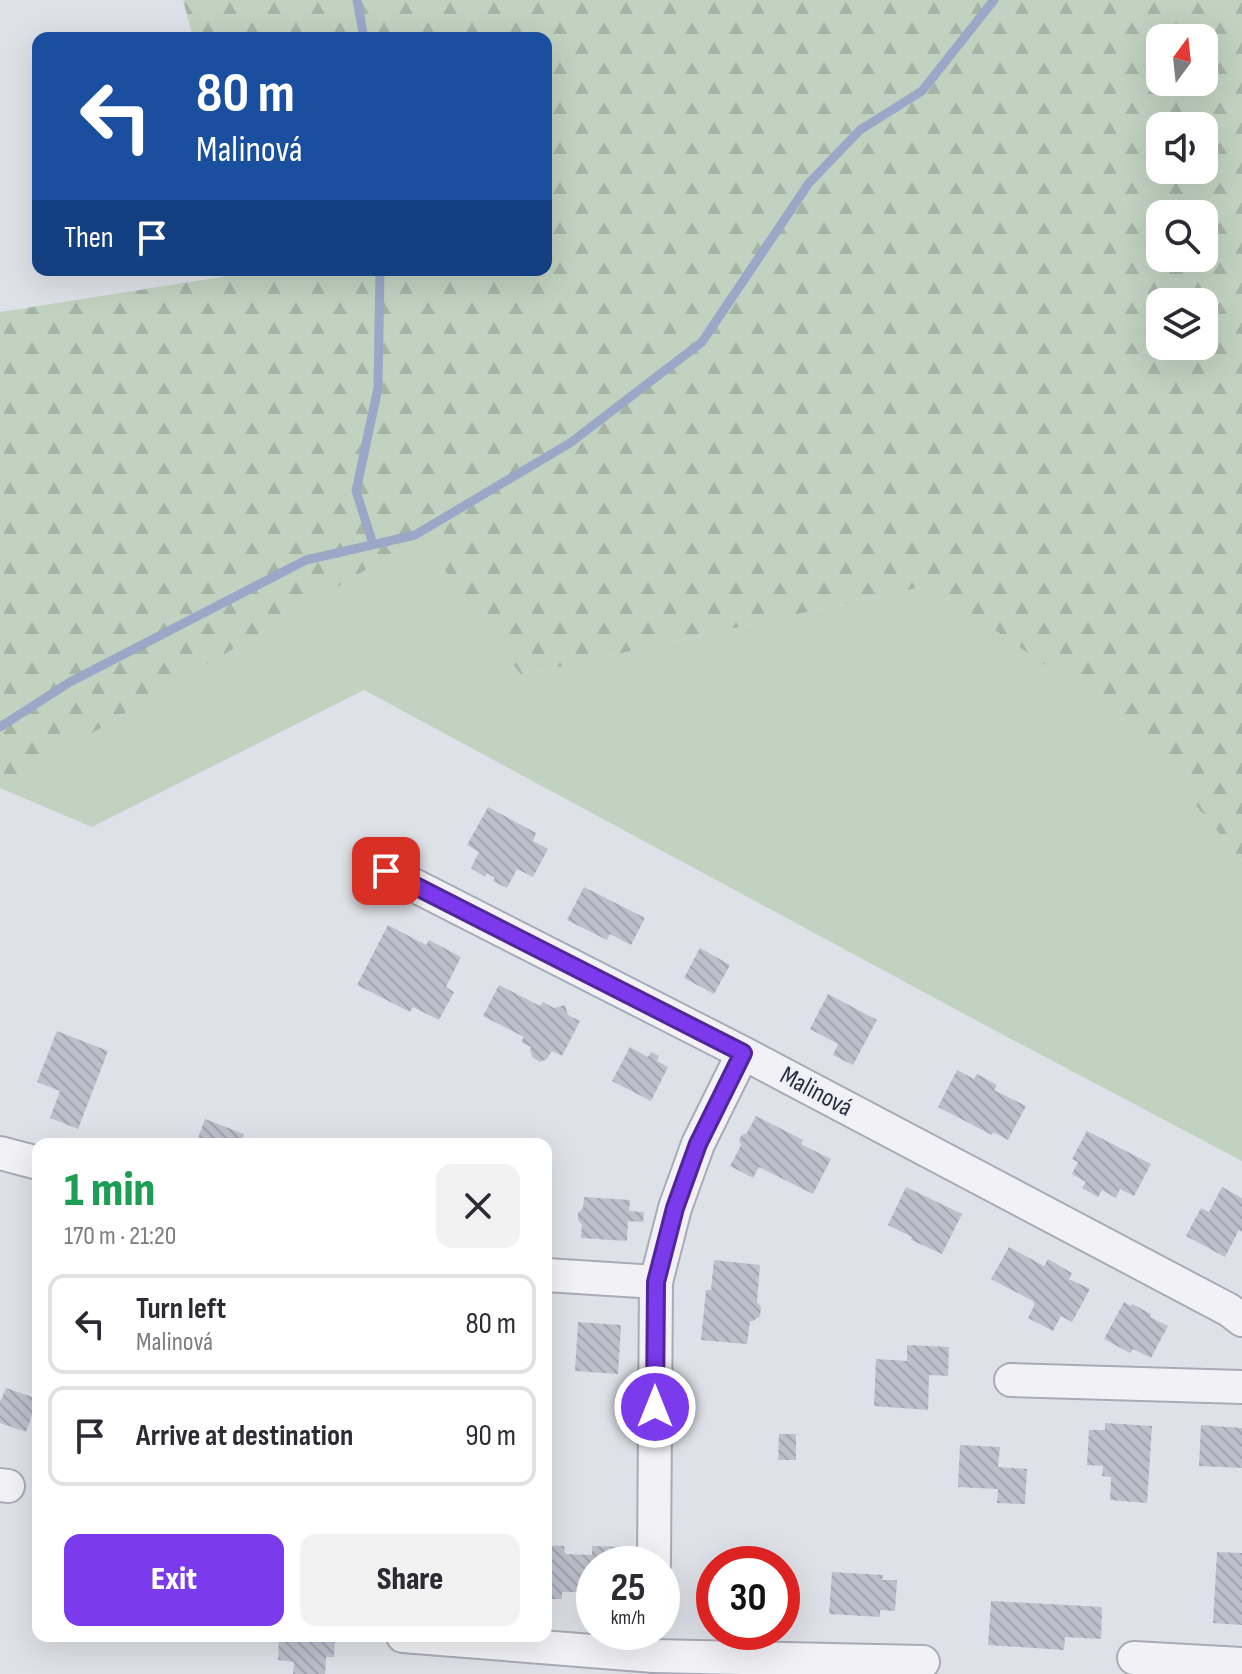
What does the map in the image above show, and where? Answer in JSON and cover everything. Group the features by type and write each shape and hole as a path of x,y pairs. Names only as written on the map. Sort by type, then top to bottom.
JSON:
{"street":[{"name":"Malinová","path":"386,871 743,1053 1229,1310 1242,1320"},
{"path":"654,1546 656,1282 675,1208 698,1144 743,1053"},
{"path":"0,1153 32,1161"},
{"path":"552,1275 656,1282"},
{"path":"1011,1380 1242,1387"},
{"path":"487,1642 654,1654 923,1662"},
{"path":"1134,1658 1242,1664"}],"green space":[{"path":"183,0 1242,0 1242,861 1127,722 930,585 521,675 447,574 426,534 0,788 0,312 228,276 552,276 552,32 191,32"},
{"path":"426,534 447,574 521,675 930,585 1127,722 1242,861 1242,1161 364,690 92,827 0,788"}],"building":[{"path":"488,807 536,833 533,841 548,849 533,877 517,869 507,888 493,881 495,878 487,873 485,877 471,868 479,852 467,845"},
{"path":"584,887 645,918 631,945 610,934 607,940 567,920"},
{"path":"388,925 426,945 429,940 461,957 446,987 454,992 439,1020 413,1007 410,1012 357,985"},
{"path":"700,948 730,965 714,994 684,978"},
{"path":"499,985 540,1006 543,1002 554,1008 565,1005 568,1015 580,1021 562,1056 552,1051 547,1059 540,1062 533,1058 531,1047 521,1042 524,1037 483,1016"},
{"path":"828,994 877,1020 853,1065 833,1055 838,1044 810,1029"},
{"path":"57,1031 108,1051 78,1129 50,1118 60,1091 37,1082"},
{"path":"630,1047 648,1057 651,1052 659,1056 657,1061 668,1067 651,1101 612,1081"},
{"path":"957,1070 974,1079 977,1074 997,1085 994,1090 1026,1106 1008,1140 938,1107"},
{"path":"756,1116 803,1140 801,1144 831,1159 813,1194 759,1167 753,1178 730,1166 741,1145 739,1140 747,1133"},
{"path":"205,1119 244,1134 243,1138 198,1138"},
{"path":"1087,1131 1151,1164 1134,1196 1120,1189 1116,1198 1102,1190 1098,1197 1082,1188 1086,1182 1072,1174 1078,1162 1072,1159"},
{"path":"906,1187 962,1214 942,1254 888,1225"},
{"path":"1222,1187 1242,1198 1242,1232 1239,1230 1225,1257 1186,1236 1201,1208 1209,1212"},
{"path":"584,1197 630,1200 629,1211 644,1212 643,1222 628,1221 627,1241 581,1238 582,1225 578,1213 583,1208"},
{"path":"1009,1247 1044,1266 1048,1259 1072,1273 1069,1279 1090,1289 1072,1322 1061,1316 1053,1331 1028,1318 1033,1301 991,1279"},
{"path":"714,1260 760,1265 757,1302 761,1307 760,1316 750,1321 747,1344 701,1340 706,1290 711,1290"},
{"path":"1124,1302 1168,1326 1151,1358 1133,1349 1130,1353 1104,1339"},
{"path":"578,1322 621,1325 618,1374 575,1371"},
{"path":"907,1345 949,1347 948,1376 929,1375 928,1410 874,1406 876,1359 907,1361"},
{"path":"6,1388 32,1397 32,1416 26,1432 0,1423 1,1400"},
{"path":"1105,1423 1152,1426 1147,1503 1110,1500 1111,1477 1102,1476 1103,1466 1087,1465 1089,1430 1105,1430"},
{"path":"1201,1425 1242,1428 1242,1468 1199,1466"},
{"path":"779,1434 796,1434 796,1460 778,1460"},
{"path":"960,1445 1000,1447 998,1467 1027,1469 1025,1504 997,1503 998,1489 958,1487"},
{"path":"552,1545 564,1546 565,1554 576,1554 576,1592 562,1592 562,1599 552,1599"},
{"path":"1217,1552 1242,1553 1242,1625 1213,1623"},
{"path":"832,1572 883,1575 882,1580 897,1580 895,1611 880,1610 880,1617 829,1614"},
{"path":"991,1601 1102,1607 1101,1639 1065,1637 1064,1650 988,1645"},
{"path":"279,1642 335,1642 334,1657 326,1657 325,1674 293,1674 294,1662 278,1660"}],"waterway":[{"path":"357,0 363,32"},
{"path":"0,727 70,682 306,560 415,535 570,443 702,342 809,183 860,130 922,91 994,0"},
{"path":"373,544 356,491 378,388 380,276"}],"route":[{"path":"386,871 743,1053 698,1144 675,1208 656,1282 655,1407"}]}
